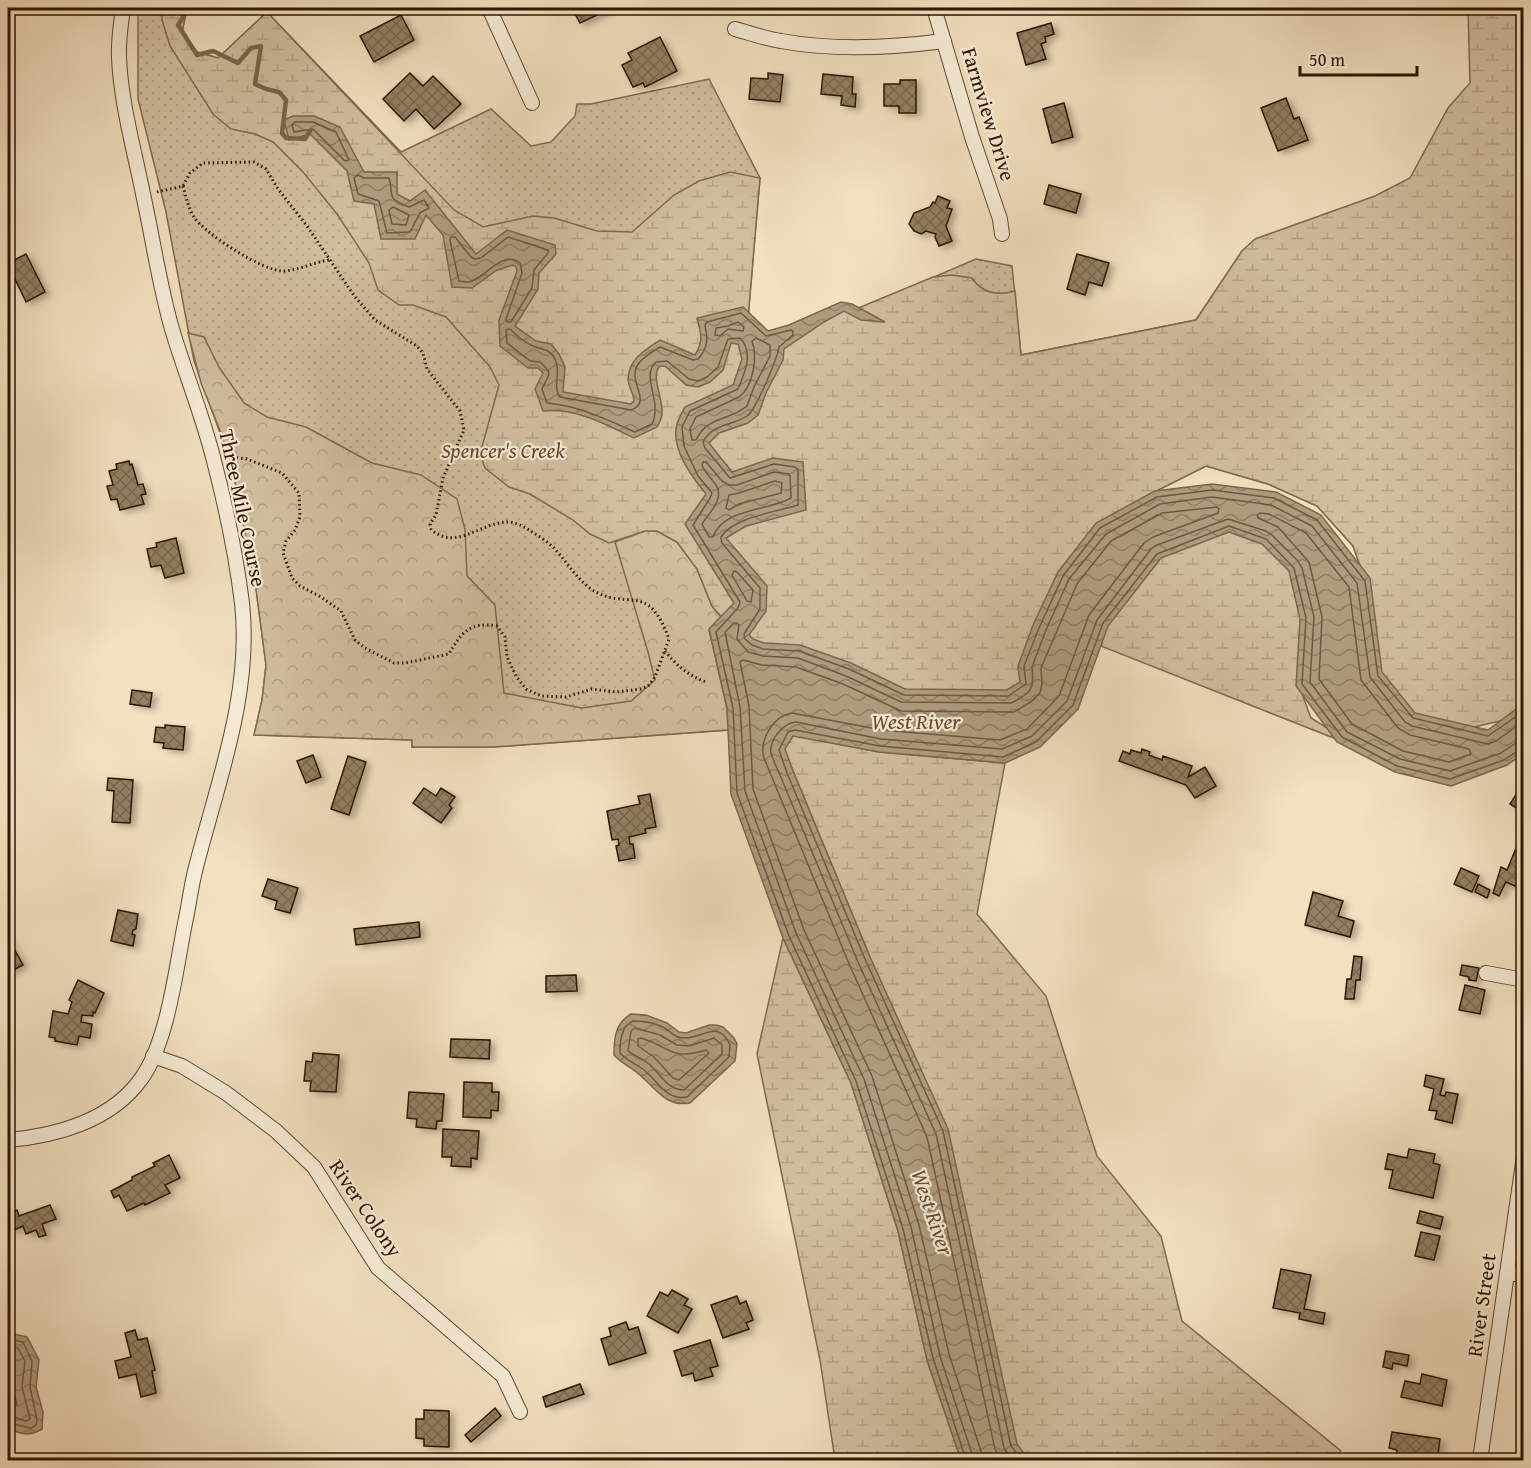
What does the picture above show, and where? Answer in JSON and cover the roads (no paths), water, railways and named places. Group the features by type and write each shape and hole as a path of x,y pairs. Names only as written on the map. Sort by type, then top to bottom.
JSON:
{"street":[{"name":"Three Mile Course","path":"8,1140 54,1133 75,1126 98,1115 130,1093 143,1077 165,1020 195,872 240,692 244,639 242,604 232,536 214,459 167,309 122,94 119,58 123,8"},
{"path":"489,8 532,103"},
{"name":"Farmview Drive","path":"934,8 1000,219 1002,234"},
{"path":"735,29 780,41 846,48 895,47 944,41"},
{"path":"1486,973 1524,980"},
{"name":"River Colony","path":"153,1056 182,1066 226,1093 276,1131 314,1167 378,1268 502,1376 520,1412"},
{"name":"River Street","path":"1480,1461 1524,1156"},
{"path":"1507,1273 1524,1275"}],"water":[{"name":"West River","path":"293,116 314,116 340,127 364,172 397,172 397,194 410,201 425,190 476,254 507,230 555,245 556,254 539,273 538,289 515,326 536,341 551,344 559,354 565,367 563,392 631,404 634,401 628,382 629,372 631,366 644,351 660,340 695,355 701,337 697,318 743,307 768,331 789,325 841,302 852,304 885,322 861,320 844,311 784,349 783,360 766,393 758,415 748,423 719,433 709,443 732,472 773,458 803,462 806,510 746,526 726,538 767,586 766,611 749,635 753,639 764,643 800,645 851,663 905,689 1007,690 1020,682 1018,666 1033,625 1058,572 1096,523 1155,491 1212,484 1276,492 1321,515 1370,578 1382,672 1415,713 1488,730 1523,704 1523,754 1507,765 1451,786 1395,772 1337,742 1296,686 1300,619 1289,571 1262,544 1229,532 1161,558 1108,626 1078,709 1040,747 1005,763 879,752 793,736 785,749 793,771 870,957 948,1129 1017,1444 1029,1460 961,1460 927,1360 898,1231 851,1083 783,938 731,794 727,708 709,629 734,603 685,524 706,494 679,452 676,433 685,407 733,385 742,359 738,344 731,343 723,370 710,382 698,387 686,385 665,366 660,366 656,376 662,408 661,419 657,427 634,438 579,414 555,410 543,411 535,389 543,373 538,368 528,368 500,346 499,320 517,271 516,267 513,265 497,270 472,288 452,287 443,235 426,215 415,239 381,239 374,204 354,201 347,171 310,134 289,140 284,120"},
{"path":"631,1014 646,1015 667,1023 679,1032 686,1033 709,1025 723,1027 737,1044 735,1061 690,1103 682,1104 668,1100 614,1055 615,1037 619,1027"},
{"path":"8,1333 27,1337 39,1360 36,1387 43,1412 42,1429 29,1434 8,1428"}],"waterway":[{"path":"189,8 178,25 197,55 213,51 238,63 251,48 261,46 255,84 279,92 286,100 282,133 286,138 305,139 310,131"}],"park label":[{"name":"Spencer's Creek","path":"503,450"}]}
